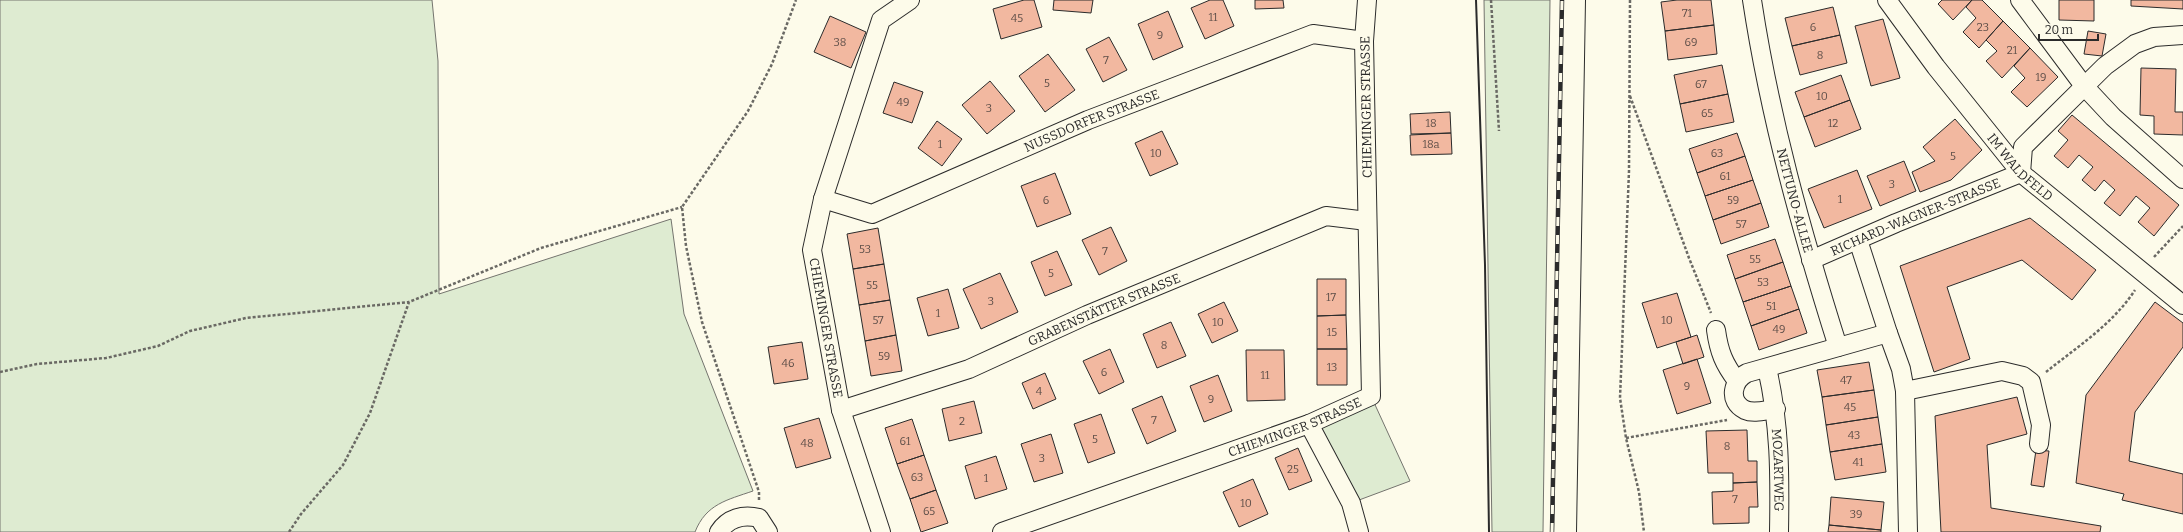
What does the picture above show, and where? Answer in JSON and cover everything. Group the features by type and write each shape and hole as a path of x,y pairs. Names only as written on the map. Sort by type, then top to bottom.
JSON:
{"street":[{"name":"CHIEMINGER STRASSE","path":"881,532 841,410 812,250 823,199 881,20 910,0"},
{"name":"CHIEMINGER STRASSE","path":"1002,532 1309,424 1371,396 1364,41 1367,0"},
{"path":"1565,532 1574,0"},
{"name":"NETTUNO-ALLEE","path":"1752,0 1774,125 1811,260 1838,348"},
{"name":"IM WALDFELD","path":"1887,0 1936,67 2021,173 2183,305"},
{"path":"2020,0 2084,86 2113,117 2183,179"},
{"name":"NUSSDORFER STRASSE","path":"823,199 872,214 1088,120 1314,34 1364,41"},
{"path":"2021,173 2023,147 2105,66 2135,44 2154,37 2183,35"},
{"name":"RICHARD-WAGNER-STRASSE","path":"1811,260 2021,173"},
{"name":"GRABENSTÄTTER STRASSE","path":"841,410 969,369 1087,315 1326,216 1367,221"},
{"path":"1858,240 1901,370 1905,392 1908,532"},
{"path":"1716,330 1718,346 1725,365 1737,381"},
{"path":"1744,410 1735,400 1733,394 1737,381 1748,373 1888,333"},
{"name":"MOZARTWEG","path":"1767,368 1776,408 1780,458 1779,532"},
{"path":"1905,392 2002,371 2023,376 2031,382 2041,425 2038,444"},
{"name":"MOZARTWEG","path":"1744,410 1756,411 1776,408"},
{"path":"1309,424 1352,503 1359,532"},
{"path":"719,532 723,526 732,519 751,516 764,525"}],"path":[{"path":"0,372 37,364 113,356 158,346 190,331 246,318 410,302 541,248 682,207 748,111 772,64 796,0"},
{"path":"1491,0 1499,131"},
{"path":"1630,0 1629,171 1620,398 1626,438 1639,492 1644,532"},
{"path":"1629,95 1641,122 1689,258 1715,323 1716,330"},
{"path":"682,207 686,246 702,322 759,492 764,525"},
{"path":"2031,382 2100,330 2129,298 2150,262 2183,226"},
{"path":"289,532 301,514 343,465 364,426 370,414 410,302"},
{"path":"1626,438 1740,418 1744,410"}],"green space":[{"path":"0,0 432,0 438,61 439,294 671,219 684,314 753,491 718,504 705,515 695,532 0,532"},
{"path":"1484,0 1550,0 1543,532 1492,532"},
{"path":"1371,396 1410,481 1351,503 1309,424"}],"building":[{"path":"1024,0 1034,0 1042,27 1001,39 993,9"},
{"path":"1054,0 1093,0 1091,13 1053,10"},
{"path":"1210,0 1223,0 1234,26 1205,39 1191,8"},
{"path":"1255,0 1283,0 1284,8 1255,9"},
{"path":"1677,0 1711,0 1714,25 1665,31 1661,2"},
{"path":"1942,0 1972,0 1953,20 1938,4"},
{"path":"1972,0 1982,0 2003,21 1979,48 1963,32 1976,18 1966,7"},
{"path":"2059,0 2094,0 2094,21 2059,20"},
{"path":"2131,0 2183,0 2183,9 2131,6"},
{"path":"1833,7 1840,35 1792,46 1785,18"},
{"path":"1168,11 1183,47 1153,60 1138,24"},
{"path":"830,16 866,32 851,68 814,52"},
{"path":"1883,19 1900,78 1871,86 1855,26"},
{"path":"2003,21 2030,48 2002,78 1986,61 1997,51 1986,40"},
{"path":"1714,25 1717,54 1668,60 1665,31"},
{"path":"2088,31 2106,34 2102,56 2084,54"},
{"path":"1840,35 1847,63 1800,75 1792,46"},
{"path":"1109,37 1127,70 1103,82 1086,49"},
{"path":"2030,48 2058,77 2027,107 2011,92 2025,78 2014,66"},
{"path":"1048,54 1075,90 1045,112 1019,76"},
{"path":"1722,65 1728,94 1680,104 1674,75"},
{"path":"2141,68 2176,69 2175,112 2183,112 2183,135 2154,134 2154,116 2140,115"},
{"path":"1841,75 1850,100 1804,117 1795,92"},
{"path":"990,81 1015,111 987,134 962,105"},
{"path":"894,82 923,92 912,123 883,113"},
{"path":"1728,94 1734,122 1686,132 1680,104"},
{"path":"1850,100 1861,129 1815,147 1804,117"},
{"path":"1450,112 1451,133 1411,134 1410,114"},
{"path":"2072,115 2179,205 2154,236 2138,222 2150,208 2136,196 2120,216 2104,203 2115,190 2104,180 2095,191 2082,180 2093,167 2079,155 2068,168 2054,156 2068,140 2058,131"},
{"path":"1955,119 1982,150 1951,180 1920,192 1912,172 1935,161 1923,147"},
{"path":"937,121 962,139 942,166 918,148"},
{"path":"1162,131 1178,164 1150,176 1135,143"},
{"path":"1451,133 1452,154 1411,155 1410,135"},
{"path":"1737,133 1745,156 1697,173 1689,149"},
{"path":"1745,156 1753,180 1705,196 1697,173"},
{"path":"1904,161 1916,191 1880,206 1867,176"},
{"path":"1857,170 1872,209 1824,228 1808,189"},
{"path":"1055,173 1071,214 1037,227 1021,186"},
{"path":"1753,180 1761,203 1713,220 1705,196"},
{"path":"1761,203 1769,227 1721,244 1713,220"},
{"path":"2030,218 2096,270 2072,300 2022,260 1947,287 1970,359 1934,372 1900,266"},
{"path":"1111,227 1127,261 1099,275 1082,240"},
{"path":"878,228 884,264 853,269 847,234"},
{"path":"1775,239 1783,262 1735,279 1727,255"},
{"path":"1057,251 1072,285 1045,296 1031,262"},
{"path":"1783,262 1791,286 1743,302 1735,279"},
{"path":"884,264 890,300 859,305 853,269"},
{"path":"1000,273 1018,312 981,329 963,289"},
{"path":"1317,279 1346,279 1346,315 1317,316"},
{"path":"1791,286 1799,309 1751,326 1743,302"},
{"path":"948,289 959,328 928,336 917,298"},
{"path":"1677,293 1691,337 1657,348 1642,303"},
{"path":"890,300 896,335 865,341 859,305"},
{"path":"1224,302 1238,331 1212,343 1198,314"},
{"path":"2155,302 2183,323 2183,347 2135,412 2129,461 2183,474 2183,514 2122,500 2124,494 2076,483 2086,395"},
{"path":"1799,309 1807,333 1759,350 1751,326"},
{"path":"1346,315 1347,349 1317,349 1317,316"},
{"path":"1171,322 1186,356 1157,368 1143,334"},
{"path":"896,335 902,371 871,376 865,341"},
{"path":"1697,335 1704,357 1683,364 1676,342"},
{"path":"802,342 808,379 774,384 768,347"},
{"path":"1110,349 1124,382 1099,394 1083,361"},
{"path":"1317,349 1347,349 1347,385 1317,385"},
{"path":"1246,350 1284,350 1285,400 1247,401"},
{"path":"1697,359 1711,403 1677,414 1663,370"},
{"path":"1869,362 1874,390 1822,397 1817,370"},
{"path":"1045,373 1056,399 1033,409 1022,383"},
{"path":"1218,375 1232,411 1204,422 1190,386"},
{"path":"1874,390 1878,417 1826,425 1822,397"},
{"path":"1162,396 1176,431 1147,444 1132,409"},
{"path":"2017,397 2027,434 1987,445 1991,508 2101,526 2100,532 1941,532 1935,416"},
{"path":"974,401 982,433 949,441 942,409"},
{"path":"1101,414 1115,453 1088,463 1074,424"},
{"path":"1878,417 1882,444 1830,452 1826,425"},
{"path":"819,418 831,458 796,468 784,428"},
{"path":"912,419 924,455 897,464 885,428"},
{"path":"1747,430 1748,461 1757,461 1757,482 1733,483 1733,473 1708,473 1706,431"},
{"path":"1051,434 1063,473 1034,482 1021,444"},
{"path":"1882,444 1886,472 1835,480 1830,452"},
{"path":"1298,448 1312,481 1289,490 1275,458"},
{"path":"2036,450 2049,451 2044,487 2031,485"},
{"path":"924,455 936,490 910,499 897,464"},
{"path":"996,456 1007,489 975,499 965,466"},
{"path":"1253,479 1268,514 1239,527 1223,492"},
{"path":"1757,482 1758,507 1749,507 1749,523 1713,524 1712,492 1733,491 1733,483"},
{"path":"936,490 948,523 921,532 910,499"},
{"path":"1831,497 1884,502 1881,530 1829,525"},
{"path":"1829,525 1881,530 1881,532 1828,532"}],"railway":[{"path":"1552,532 1562,0"}],"wall":[{"path":"1476,0 1485,265 1489,532"}]}
